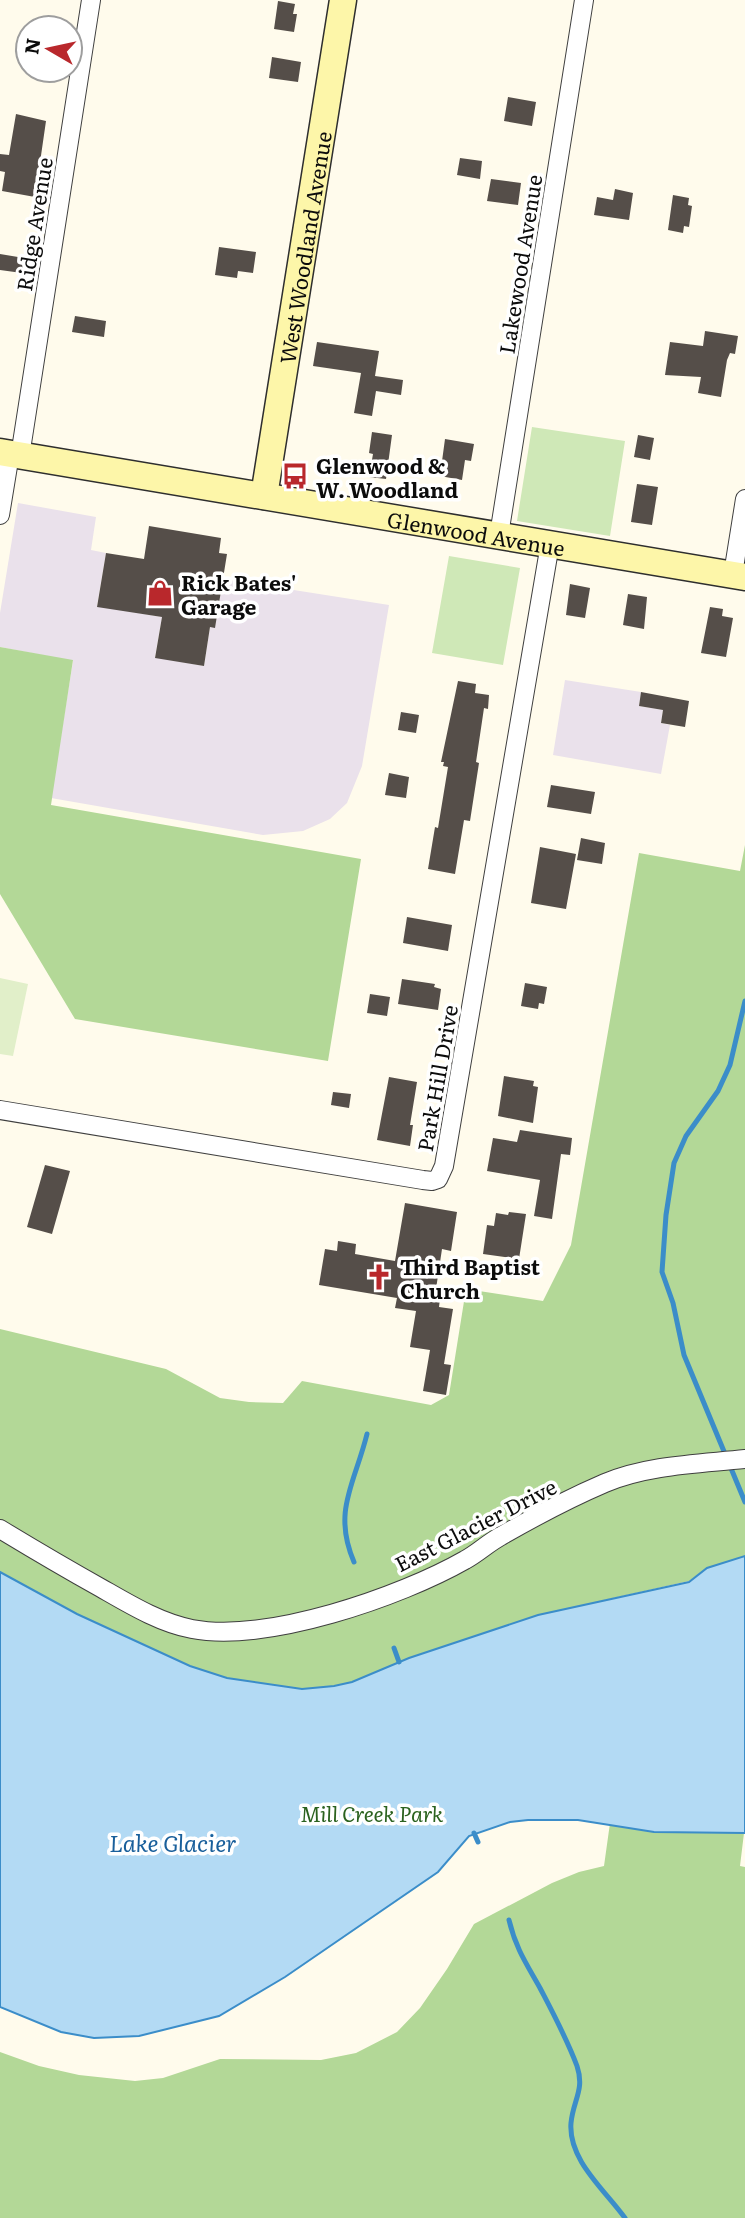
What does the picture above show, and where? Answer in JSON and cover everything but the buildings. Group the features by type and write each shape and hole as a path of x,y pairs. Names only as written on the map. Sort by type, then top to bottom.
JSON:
{"main road":[{"name":"West Woodland Avenue","path":"264,496 343,0"},
{"name":"Glenwood Avenue","path":"10,454 739,575"}],"street":[{"name":"Ridge Avenue","path":"0,515 91,0"},
{"name":"Lakewood Avenue","path":"499,536 584,0"},
{"path":"739,575 745,499"},
{"name":"Park Hill Drive","path":"0,1110 411,1178 432,1181 438,1179 444,1166 551,544"},
{"name":"East Glacier Drive","path":"0,1529 113,1595 163,1620 199,1630 244,1631 292,1624 351,1608 415,1583 465,1560 499,1536 604,1484 637,1472 745,1459"}],"shaded area":[{"path":"18,503 96,517 91,550 106,553 97,606 162,617 155,657 204,666 210,627 215,627 223,579 389,605 362,766 347,803 330,819 303,831 263,835 51,798 73,661 0,647 0,613"},
{"path":"565,680 641,692 639,706 663,710 661,723 670,725 661,774 553,755"}],"green space":[{"path":"532,427 625,441 610,536 517,521"},
{"path":"449,556 520,568 503,665 432,653"},
{"path":"0,647 73,660 51,805 361,859 328,1061 75,1019 0,894"},
{"path":"745,845 745,1556 707,1568 689,1581 538,1615 409,1658 352,1682 302,1689 227,1678 190,1666 77,1614 0,1572 0,1329 166,1369 220,1398 283,1403 302,1381 431,1405 449,1395 466,1289 543,1301 571,1245 639,853 740,871"},
{"path":"0,978 28,984 13,1056 0,1054"},
{"path":"610,1823 654,1832 744,1833 740,1866 745,1867 745,2218 0,2218 0,2052 39,2066 79,2075 135,2081 163,2078 220,2059 321,2060 356,2053 397,2032 420,2008 474,1924 552,1883 604,1866"}],"water":[{"name":"Lake Glacier","path":"745,1556 745,1833 654,1832 578,1820 510,1822 469,1836 438,1872 285,1977 219,2016 139,2036 94,2038 61,2032 0,2007 0,1572 77,1614 190,1666 227,1678 302,1689 352,1682 409,1658 538,1615 689,1582 707,1568"}],"waterway":[{"path":"745,1001 730,1065 718,1091 686,1136 674,1163 666,1215 662,1272 673,1303 684,1355 745,1502"},
{"path":"354,1562 348,1544 345,1512 367,1434"},
{"path":"394,1648 399,1662"},
{"path":"474,1833 478,1842"},
{"path":"509,1920 518,1948 560,2026 577,2066 580,2082 571,2123 575,2150 589,2174 625,2218"}],"place":[{"name":"Glenwood & W. Woodland","path":"295,476"},
{"name":"Rick Bates' Garage","path":"160,593"},
{"name":"Third Baptist Church","path":"379,1277"}],"park label":[{"name":"Mill Creek Park","path":"372,1812"}]}
